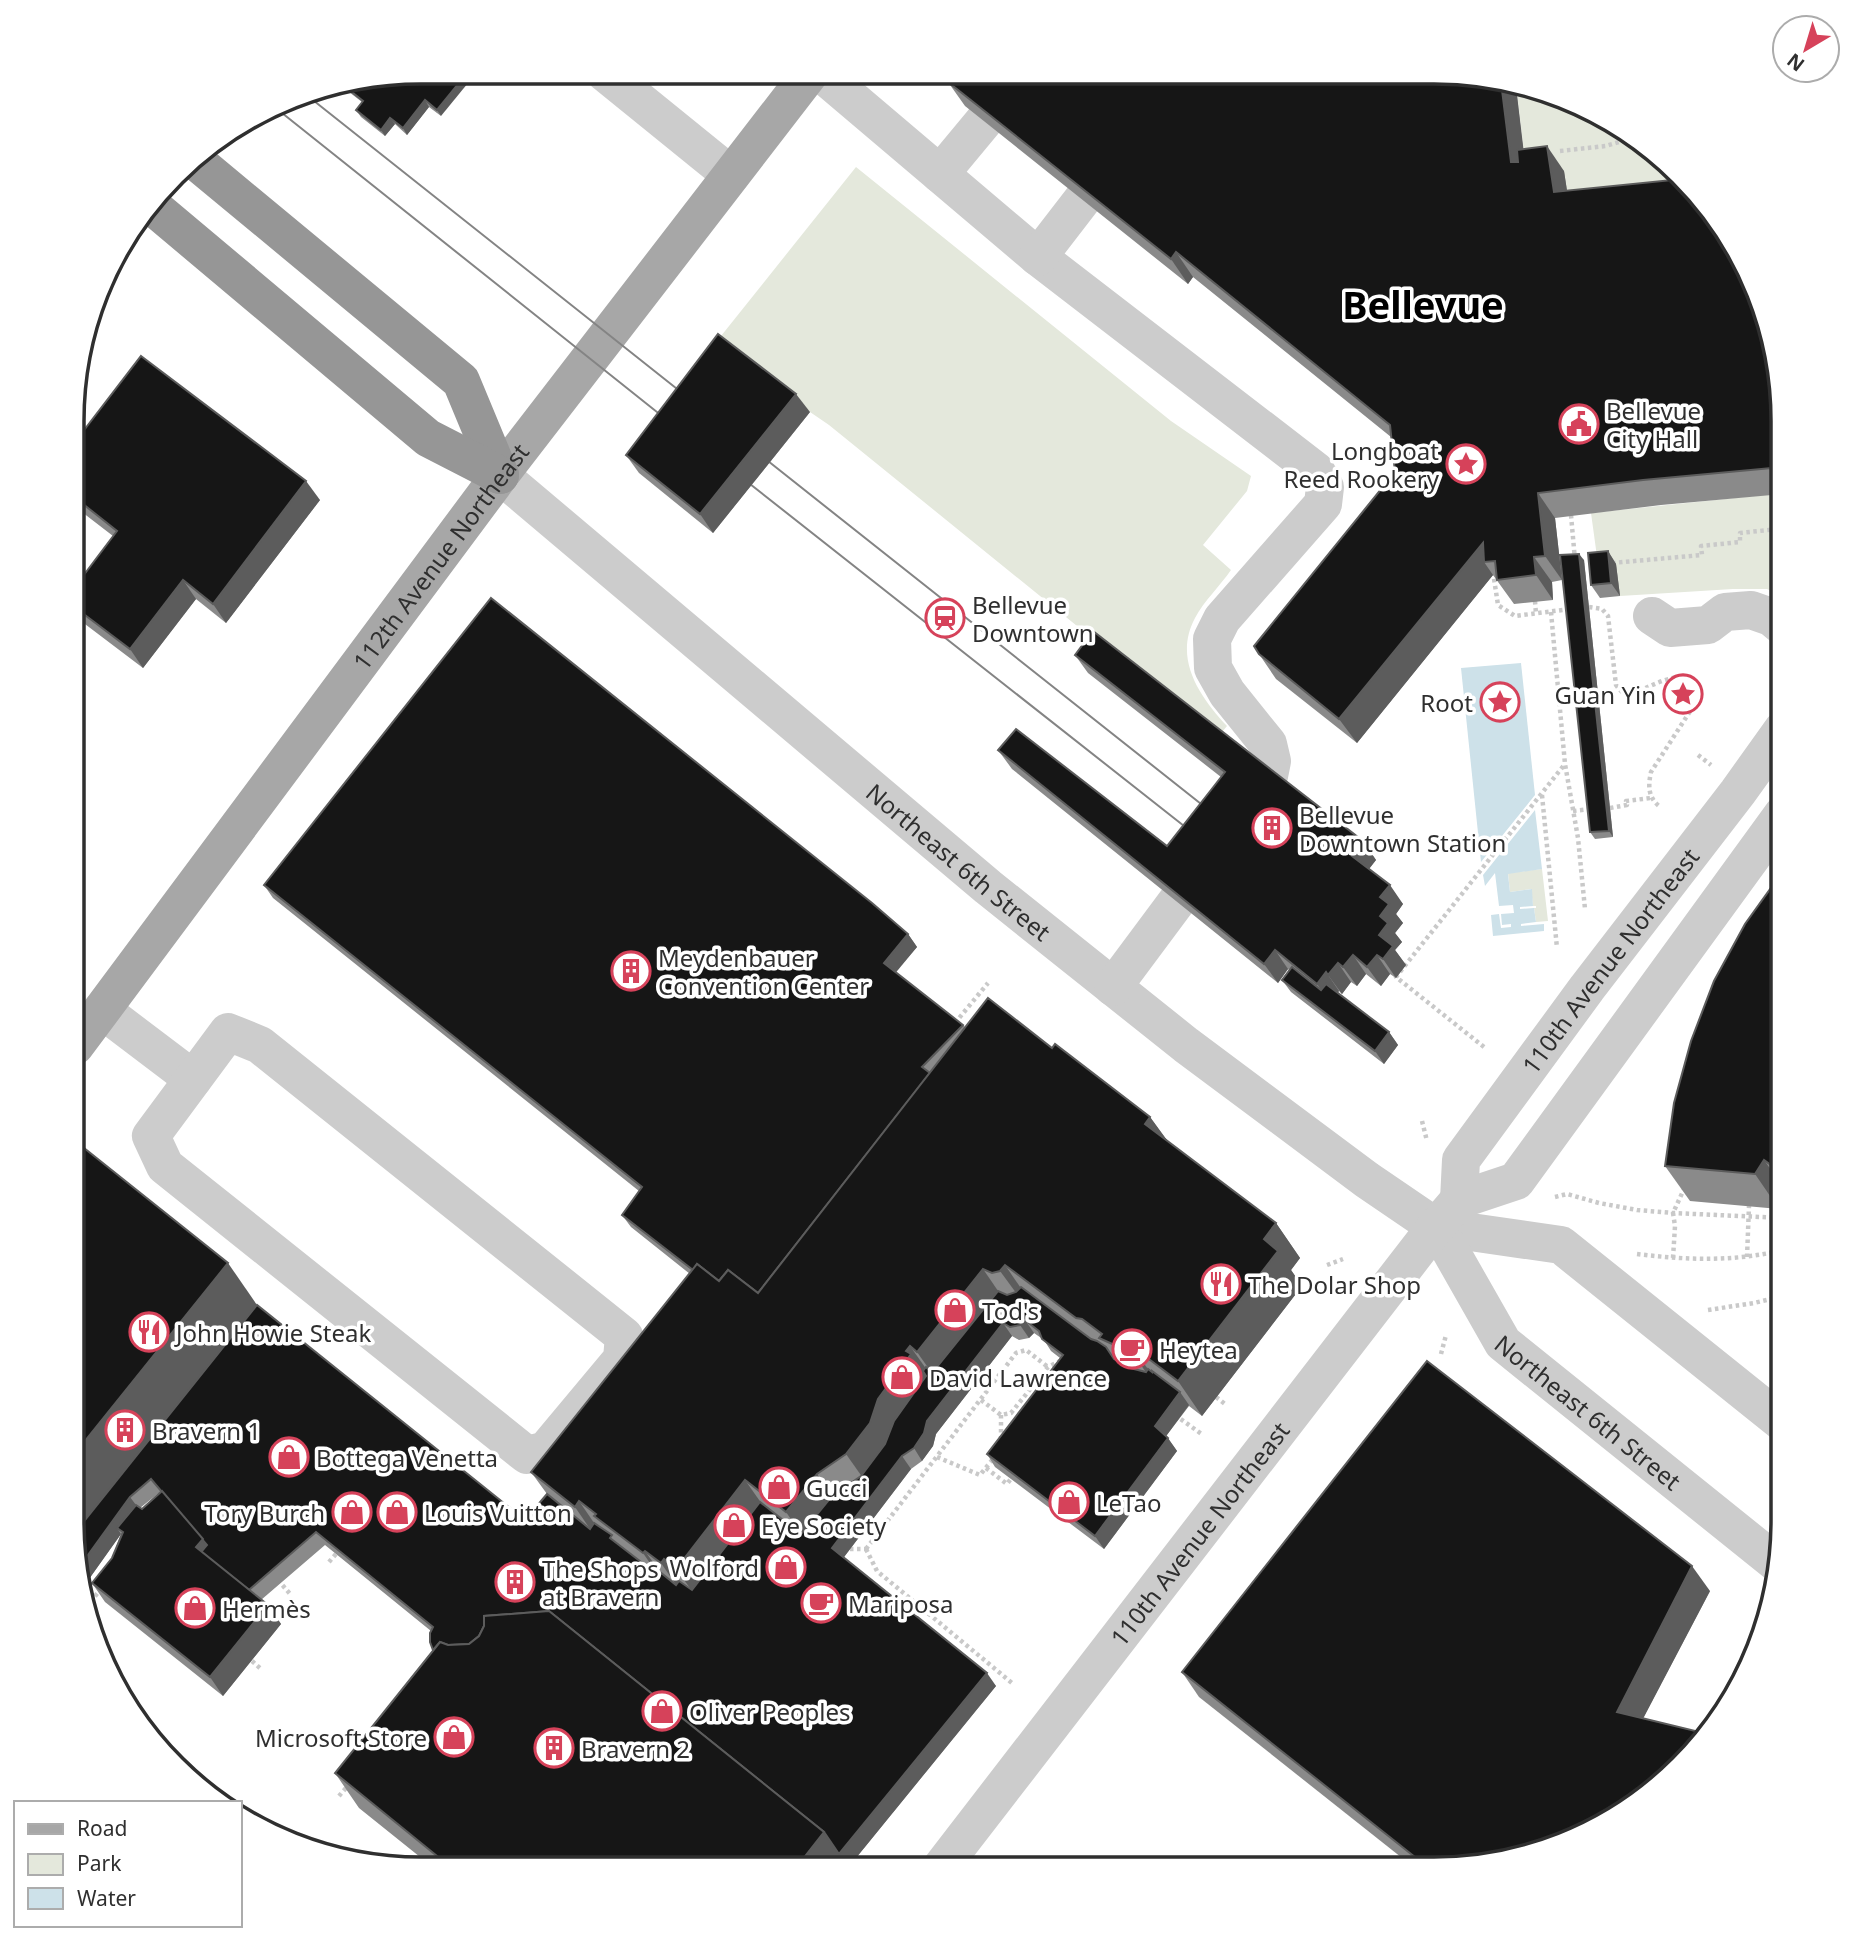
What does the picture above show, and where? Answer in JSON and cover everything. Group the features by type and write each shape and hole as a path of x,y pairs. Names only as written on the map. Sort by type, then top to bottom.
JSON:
{"highway":[{"path":"202,166 461,381 500,475"},
{"path":"158,211 428,438 500,475"}],"main road":[{"name":"112th Avenue Northeast","path":"84,1034 500,475 802,84"}],"street":[{"path":"619,84 732,175"},
{"path":"834,84 1038,257 1316,471 1325,487 1323,504 1222,620 1212,639 1213,668 1227,693 1268,744 1272,761 1269,776"},
{"path":"940,174 984,121"},
{"path":"1038,257 1082,200"},
{"name":"Northeast 6th Street","path":"500,475 978,878 1186,1045 1367,1180 1444,1218 1561,1245 1771,1413"},
{"path":"1621,615 1670,628 1708,625 1725,612 1751,610 1771,618"},
{"name":"110th Avenue Northeast","path":"949,1857 1444,1218 1461,1160 1587,988 1771,746"},
{"path":"1444,1218 1516,1181 1771,830"},
{"path":"1113,987 1177,901"},
{"path":"102,1010 146,1046 193,1079"},
{"path":"228,1032 260,1045 624,1336 622,1359 546,1450 527,1455 165,1166 151,1136 193,1079 228,1032"},
{"name":"Northeast 6th Street","path":"1444,1218 1503,1343 1769,1557"}],"path":[{"path":"1560,151 1606,146 1621,141"},
{"path":"1571,515 1575,561"},
{"path":"1611,563 1702,555 1701,546 1740,542 1740,533 1771,530"},
{"path":"1492,562 1497,604 1516,616 1570,609"},
{"path":"1535,601 1536,614"},
{"path":"1621,615 1602,609 1608,616 1616,685 1620,691 1632,695 1677,676 1686,676 1698,687 1696,702 1651,772 1651,798 1659,806"},
{"path":"1551,612 1565,764 1585,909"},
{"path":"1698,755 1713,766"},
{"path":"1484,1047 1396,978 1565,764"},
{"path":"1541,794 1557,948"},
{"path":"1610,808 1627,805 1626,801 1651,798"},
{"path":"1573,811 1591,809"},
{"path":"954,1024 988,983"},
{"path":"1422,1121 1429,1147"},
{"path":"1673,1258 1673,1213 1684,1193 1685,1181"},
{"path":"1555,1197 1567,1194 1637,1210 1771,1217"},
{"path":"1747,1257 1749,1206"},
{"path":"1635,1254 1725,1260 1771,1252"},
{"path":"1327,1265 1343,1259"},
{"path":"1707,1310 1771,1299"},
{"path":"1441,1354 1446,1335"},
{"path":"866,1549 1016,1353 1026,1350 1048,1367"},
{"path":"1001,1415 1011,1413 1048,1367 1062,1360"},
{"path":"1216,1397 1225,1404"},
{"path":"981,1399 1001,1415 1002,1447"},
{"path":"1171,1413 1203,1435"},
{"path":"937,1457 980,1475 994,1458"},
{"path":"986,1468 1007,1484 1019,1469"},
{"path":"850,1549 866,1549"},
{"path":"866,1549 877,1572 1013,1683"},
{"path":"329,1562 336,1554"},
{"path":"272,1574 291,1595"},
{"path":"93,1598 105,1583"},
{"path":"252,1661 261,1669"},
{"path":"340,1796 346,1788"}],"green space":[{"path":"1517,94 1563,110 1602,129 1656,168 1691,204 1571,217 1528,187"},
{"path":"856,167 1171,421 1251,476 1247,491 1203,545 1231,570 1195,618 1187,648 1188,663 1199,690 1227,726 1218,737 829,425 717,341"},
{"path":"1771,494 1771,591 1733,589 1620,596 1598,564 1591,513"},
{"path":"1542,869 1548,921 1536,922 1536,906 1533,906 1531,889 1510,892 1508,873"}],"water":[{"path":"1521,663 1535,795 1481,862 1461,668"},
{"path":"1535,810 1542,869 1508,874 1510,892 1532,889 1533,906 1520,909 1534,908 1536,922 1521,926 1544,924 1544,931 1493,936 1491,915 1499,914 1501,928 1511,927 1511,924 1502,925 1501,914 1514,913 1513,905 1499,906 1495,873 1485,886 1483,875"}],"building":[{"path":"458,84 437,110 425,100 403,128 390,118 381,130 356,110 363,101 351,91 399,85"},
{"name":"Bellevue City Hall","path":"951,84 1434,84 1502,91 1511,162 1518,162 1517,150 1547,146 1554,192 1669,180 1714,234 1736,272 1760,334 1770,399 1771,468 1538,493 1545,556 1534,557 1536,575 1497,580 1495,561 1484,562 1483,543 1339,719 1259,654 1254,646 1395,472 1390,425 1176,252 1171,259"},
{"path":"718,334 796,394 700,514 626,455"},
{"path":"141,356 306,481 213,604 183,580 130,649 84,614 84,575 117,531 84,505 84,430"},
{"path":"1608,551 1611,583 1591,585 1588,553"},
{"path":"1579,554 1609,831 1590,832 1560,555"},
{"name":"Meydenbauer Convention Center","path":"491,598 908,934 884,963 963,1025 922,1067 930,1073 758,1293 728,1270 719,1281 697,1264 693,1270 622,1215 642,1187 264,885"},
{"name":"Bellevue Downtown Station","path":"1093,631 1363,841 1352,856 1390,885 1380,897 1389,904 1380,916 1388,923 1379,935 1393,946 1383,959 1377,955 1367,967 1353,955 1343,967 1338,963 1328,975 1326,972 1317,984 1275,950 1264,964 998,750 1016,729 1167,846 1225,772 1075,655"},
{"path":"1771,888 1771,1165 1764,1160 1755,1174 1665,1166 1674,1103 1691,1041 1714,981 1745,924"},
{"path":"1292,967 1321,990 1326,984 1389,1032 1375,1051 1282,980"},
{"path":"988,998 1052,1048 1055,1044 1150,1117 1145,1124 1276,1223 1264,1239 1278,1251 1178,1381 1137,1350 1133,1348 1131,1351 1099,1338 1102,1334 1005,1265 1000,1271 992,1273 983,1269 917,1352 910,1346 906,1351 911,1354 878,1399 870,1423 846,1454 817,1474 786,1512 745,1480 676,1569 664,1559 661,1563 645,1551 643,1553 594,1516 596,1514 579,1501 575,1507 531,1472 697,1264 719,1281 728,1270 758,1293"},
{"path":"84,1148 228,1263 84,1442"},
{"name":"The Shops at Bravern","path":"1021,1287 1091,1339 1106,1347 1114,1359 1134,1369 1152,1371 1180,1392 1155,1426 1168,1438 1095,1536 987,1454 1063,1355 1042,1339 1039,1331 1025,1320 1020,1325 1010,1327 1003,1323 927,1421 924,1433 914,1448 902,1456 832,1548 987,1673 839,1854 824,1832 549,1611 484,1616 484,1626 479,1636 469,1644 448,1645 440,1642 433,1650 430,1633 433,1627 316,1532 249,1590 201,1552 207,1545 151,1479 130,1497 86,1557 84,1521 257,1305 525,1520 547,1494 590,1529 594,1523 612,1535 610,1538 658,1575 660,1572 676,1585 679,1581 692,1590 760,1502 801,1534 832,1496 861,1476 885,1444 894,1421 926,1376 923,1371 926,1367 932,1373 998,1291 1007,1295"},
{"path":"1427,1361 1692,1566 1617,1712 1696,1731 1656,1773 1602,1812 1542,1839 1499,1851 1415,1857 1182,1672"},
{"path":"162,1491 203,1539 196,1547 268,1605 210,1677 92,1583 112,1558 123,1532 117,1528 136,1505 142,1509"},
{"name":"Bravern 2","path":"549,1611 824,1832 804,1857 438,1857 335,1773 440,1642 448,1645 469,1644 479,1636 484,1626 484,1616"}],"tram line":[{"path":"315,101 691,400"},
{"path":"283,114 672,424"},
{"path":"754,450 1215,815"},
{"path":"736,473 1198,837"}],"place":[{"name":"Bellevue City Hall","path":"1579,424"},
{"name":"Longboat Reed Rookery","path":"1466,464"},
{"name":"Bellevue Downtown","path":"945,618"},
{"name":"Guan Yin","path":"1683,694"},
{"name":"Root","path":"1500,702"},
{"name":"Bellevue Downtown Station","path":"1272,828"},
{"name":"Meydenbauer Convention Center","path":"631,971"},
{"name":"The Dolar Shop","path":"1221,1284"},
{"name":"Tod's","path":"955,1310"},
{"name":"John Howie Steak","path":"149,1332"},
{"name":"Heytea","path":"1132,1349"},
{"name":"David Lawrence","path":"902,1377"},
{"name":"Bravern 1","path":"125,1430"},
{"name":"Bottega Venetta","path":"289,1457"},
{"name":"Gucci","path":"779,1487"},
{"name":"LeTao","path":"1069,1502"},
{"name":"Tory Burch","path":"352,1512"},
{"name":"Louis Vuitton","path":"397,1512"},
{"name":"Eye Society","path":"734,1525"},
{"name":"Wolford","path":"786,1567"},
{"name":"The Shops at Bravern","path":"515,1582"},
{"name":"Mariposa","path":"821,1603"},
{"name":"Hermès","path":"195,1608"},
{"name":"Oliver Peoples","path":"662,1711"},
{"name":"Microsoft Store","path":"454,1737"},
{"name":"Bravern 2","path":"554,1748"}],"district":[{"name":"Bellevue","path":"1423,304"}]}
